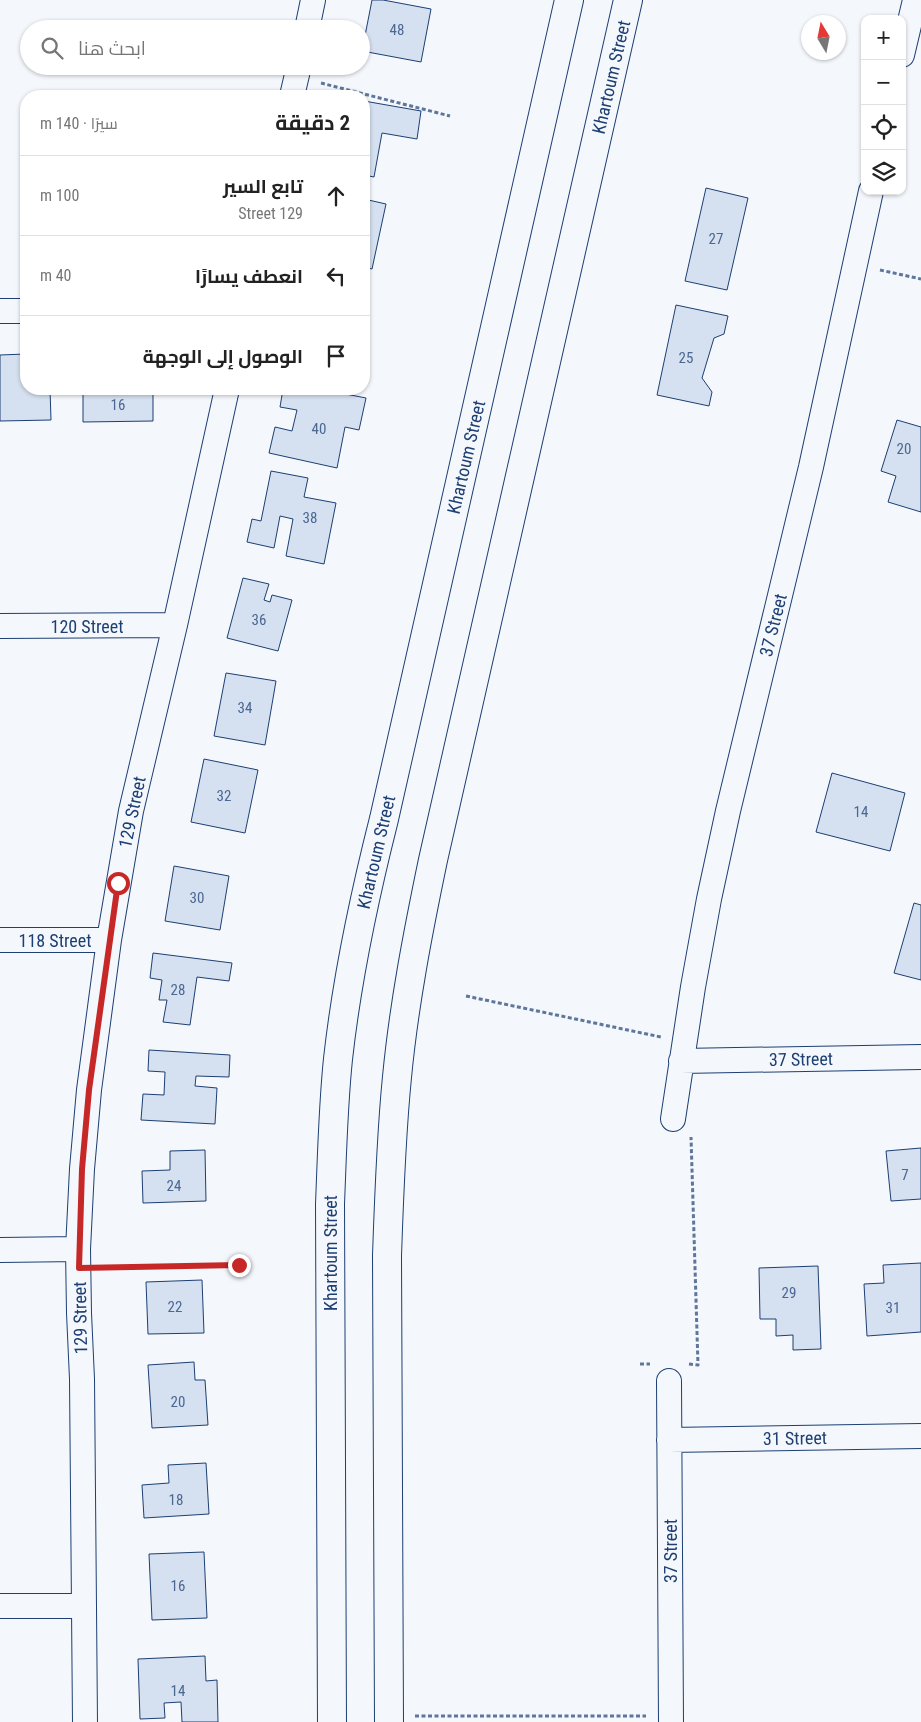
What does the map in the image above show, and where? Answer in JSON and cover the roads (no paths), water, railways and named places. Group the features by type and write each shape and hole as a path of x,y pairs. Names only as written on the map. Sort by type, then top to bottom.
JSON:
{"main road":[{"name":"Khartoum Street","path":"332,1722 330,1204 338,1059 348,988 370,875 569,0"},
{"name":"Khartoum Street","path":"389,1719 388,1196 397,1076 406,1004 435,850 628,0"}],"street":[{"path":"309,20 313,0"},
{"path":"906,39 915,0"},
{"name":"37 Street","path":"678,1127 683,1051 707,909 728,811 811,467 870,195"},
{"path":"0,311 20,311"},
{"name":"129 Street","path":"85,1722 78,1258 82,1169 89,1090 109,940 131,811 175,625 225,395"},
{"name":"120 Street","path":"0,626 175,625"},
{"name":"118 Street","path":"0,940 109,940"},
{"name":"37 Street","path":"683,1051 921,1057"},
{"path":"0,1250 78,1258"},
{"name":"37 Street","path":"664,1372 669,1440 671,1719"},
{"name":"31 Street","path":"669,1440 921,1436"},
{"path":"0,1606 84,1606"}]}
